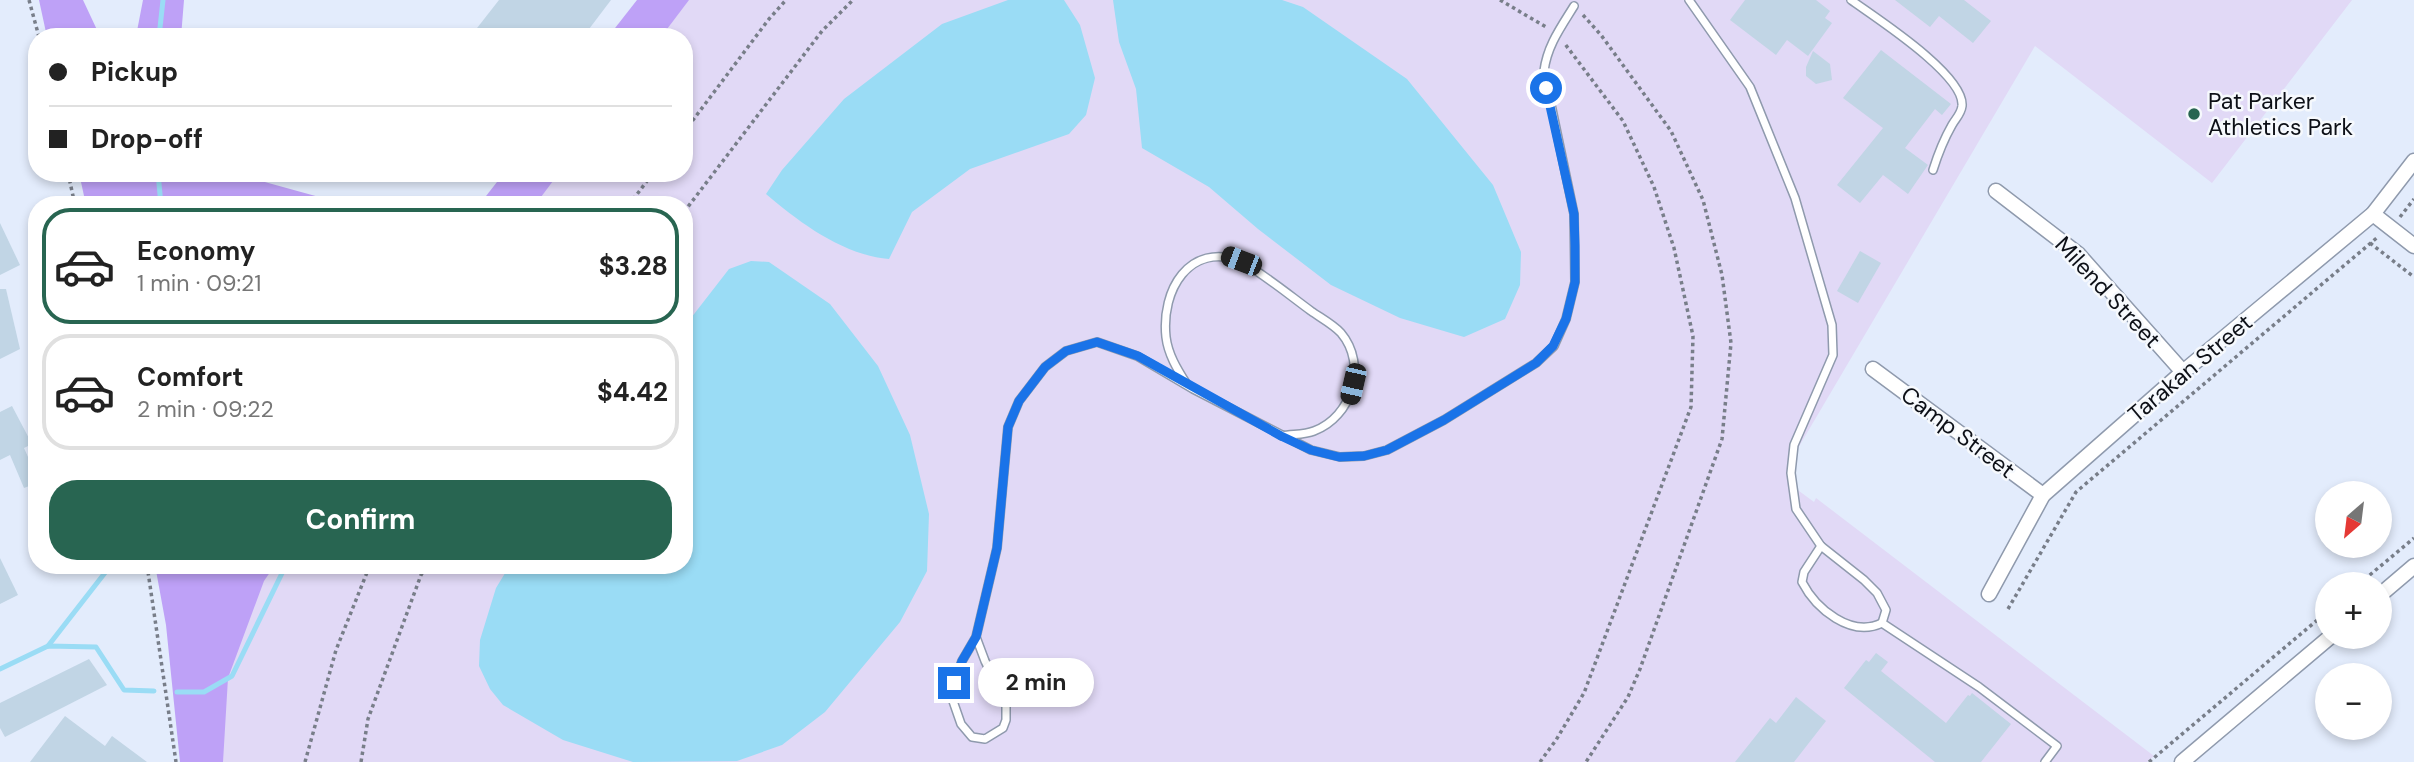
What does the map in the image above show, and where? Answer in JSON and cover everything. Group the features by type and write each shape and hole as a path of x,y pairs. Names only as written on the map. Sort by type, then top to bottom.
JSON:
{"street":[{"name":"Tarakan Street","path":"1989,594 2043,495 2183,372 2373,214 2414,161"},
{"name":"Milend Street","path":"1996,191 2078,254 2183,372"},
{"path":"2373,214 2414,246"},
{"name":"Camp Street","path":"1873,369 2043,495"},
{"path":"2392,585 2414,566"},
{"path":"2182,762 2316,649"}],"lane":[{"path":"1689,0 1750,87 1795,198 1832,325 1833,355 1794,445 1791,473 1796,509 1821,546 1877,593 1886,610 1882,623 1870,629 1851,625 1830,615 1810,598 1801,582 1804,572 1821,546"},
{"path":"1851,0 1923,52 1958,90 1962,103 1960,114 1940,149 1933,170"},
{"path":"976,637 1007,711 1003,728 985,739 972,737 961,724 953,701 954,683 962,661 976,637 997,548 1008,427 1019,401 1045,367 1066,351 1097,342 1138,356 1281,436 1311,450 1339,457 1364,456 1387,450 1444,420 1536,363 1553,346 1566,319 1575,282 1574,214 1544,71 1546,57 1556,34 1574,6"},
{"path":"1187,385 1176,367 1166,339 1166,305 1173,288 1188,268 1213,256 1226,256 1251,267 1340,332 1352,349 1355,365 1353,384 1349,400 1340,412 1313,431 1281,436"},
{"path":"1882,623 1979,687 2057,746 2045,762"}],"path":[{"path":"29,0 37,28"},
{"path":"693,120 786,0"},
{"path":"693,200 822,31 853,0"},
{"path":"1500,0 1556,34 1623,121 1654,187 1674,248 1693,336 1691,407 1584,693 1540,762"},
{"path":"1574,6 1601,36 1671,131 1703,200 1722,275 1731,342 1722,439 1632,688 1613,723 1586,762"},
{"path":"2008,609 2076,492 2400,218 2414,199"},
{"path":"2370,243 2414,277"},
{"path":"2373,572 2414,538"},
{"path":"148,574 176,762"},
{"path":"305,762 336,650 366,574"},
{"path":"361,762 368,719 422,574"},
{"path":"2149,762 2315,622"}],"shaded area":[{"path":"39,0 83,0 96,28 45,28"},
{"path":"143,0 184,0 182,28 138,28"},
{"path":"637,0 689,0 668,28 615,28"},
{"path":"675,0 2352,0 2212,183 2035,46 1794,455 1795,488 1814,502 1816,498 2154,756 2147,762 190,762 247,574 693,574 693,196 528,196 538,182 693,182 693,28 655,28"},
{"path":"81,182 265,182 315,196 84,196"},
{"path":"497,182 552,182 542,196 486,196"},
{"path":"157,574 269,574 228,678 223,762 180,762 166,625"}],"water":[{"path":"1008,0 1064,0 1080,25 1095,78 1086,115 1069,134 970,169 912,212 889,259 855,251 823,236 766,194 782,170 844,99 942,24"},
{"path":"1113,0 1282,0 1303,7 1407,79 1493,185 1521,252 1520,285 1505,319 1464,337 1400,318 1331,285 1209,187 1142,148 1136,89 1119,42"},
{"path":"751,261 769,262 830,304 878,366 910,435 929,514 927,571 900,622 825,712 782,745 737,761 633,762 563,740 503,705 490,689 479,666 480,640 496,588 505,574 693,574 693,315 729,269"}],"building":[{"path":"499,0 611,0 590,28 477,28"},
{"path":"1745,0 1816,0 1830,11 1825,18 1832,23 1808,56 1787,40 1776,55 1730,20"},
{"path":"1895,0 1964,0 1991,21 1973,43 1939,16 1930,27"},
{"path":"1881,50 1951,104 1942,115 1935,109 1905,148 1928,165 1908,194 1883,175 1860,203 1837,185 1883,128 1843,98"},
{"path":"1813,51 1830,64 1832,80 1816,84 1806,76 1806,67"},
{"path":"0,223 20,265 0,275"},
{"path":"1860,251 1881,263 1858,303 1837,291"},
{"path":"0,289 6,289 20,349 0,359"},
{"path":"12,406 28,436 28,446 24,448 28,457 28,486 24,488 10,455 0,460 0,412"},
{"path":"0,558 18,595 0,604"},
{"path":"1876,653 1888,662 1881,671 1946,723 1972,693 2011,724 1981,762 1935,762 1844,688 1866,660 1869,662"},
{"path":"89,659 107,685 5,737 0,728 0,703"},
{"path":"1796,697 1826,721 1794,762 1735,762 1770,718 1776,723"},
{"path":"65,716 105,746 112,736 147,762 30,762"}],"waterway":[{"path":"160,28 163,0"},
{"path":"159,182 160,196"},
{"path":"48,646 104,574"},
{"path":"177,692 204,692 232,676 282,574"},
{"path":"0,669 48,646 96,647 124,690 154,691"}],"place":[{"name":"Pat Parker Athletics Park","path":"2194,114"}],"route":[{"path":"954,683 962,661 976,637 997,548 1008,427 1019,401 1045,367 1066,351 1097,342 1138,356 1281,436 1311,450 1339,457 1364,456 1387,450 1444,420 1536,363 1553,346 1566,319 1575,282 1575,246 1574,214 1546,88"}]}
